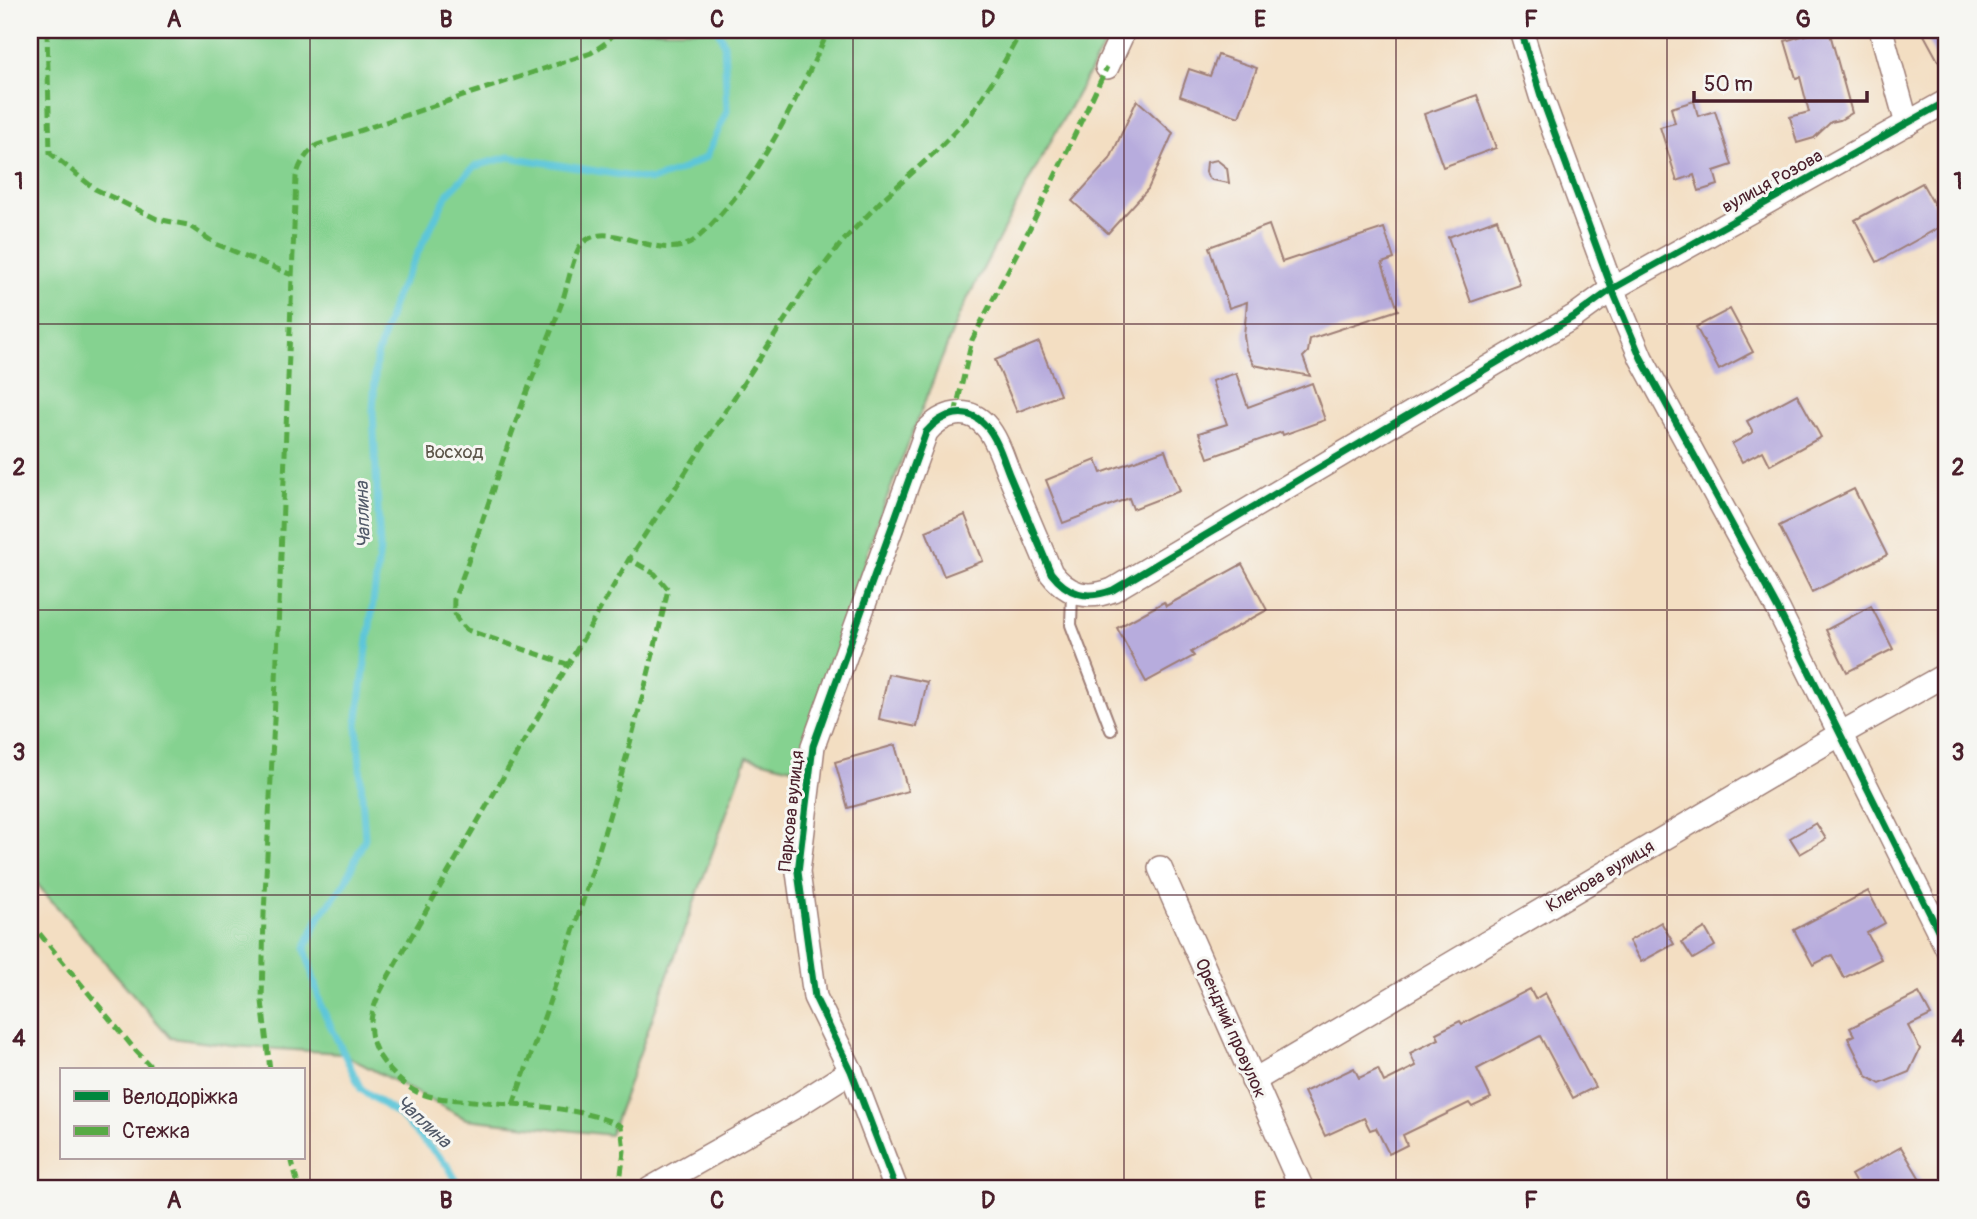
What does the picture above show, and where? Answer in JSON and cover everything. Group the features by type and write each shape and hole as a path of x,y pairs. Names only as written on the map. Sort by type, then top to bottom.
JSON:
{"street":[{"path":"1107,67 1124,30"},
{"path":"1521,30 1541,96 1612,289 1641,358 1778,609 1947,948"},
{"path":"1881,30 1907,124"},
{"name":"вулиця Розова","path":"1072,592 1093,595 1113,590 1575,316 1612,289 1947,101"},
{"name":"Паркова вулиця","path":"896,1189 851,1071 815,997 798,872 813,746 926,432 944,416 967,414 987,427 1051,573 1060,584 1072,592"},
{"name":"Кленова вулиця","path":"1254,1080 1842,733 1947,674"},
{"name":"Орендний провулок","path":"1160,868 1302,1189"},
{"path":"650,1189 796,1106 851,1071"}],"lane":[{"path":"1072,592 1071,625 1111,730"}],"green space":[{"name":"Восход","path":"30,30 1113,30 1033,173 959,315 877,523 800,770 747,757 610,1135 466,1119 341,1053 233,1046 171,1038 30,876"}],"building":[{"path":"1829,30 1852,113 1831,122 1814,138 1797,143 1790,117 1809,112 1800,77 1796,78 1785,41"},
{"path":"1934,30 1947,30 1947,77 1924,35"},
{"path":"1218,55 1257,68 1239,117 1180,96 1189,69 1210,76"},
{"path":"1477,95 1496,148 1443,167 1424,114"},
{"path":"1137,100 1173,133 1148,189 1108,233 1072,201 1110,159"},
{"path":"1694,101 1698,116 1715,111 1732,165 1714,171 1718,185 1699,191 1694,175 1677,181 1660,127 1675,123 1671,108"},
{"path":"1217,160 1227,168 1229,183 1208,177 1207,162"},
{"path":"1922,183 1945,224 1877,262 1855,220"},
{"path":"1497,219 1520,285 1471,302 1448,237"},
{"path":"1269,225 1282,262 1384,228 1394,259 1382,263 1398,310 1310,339 1308,352 1303,357 1310,376 1254,365 1246,350 1244,336 1247,302 1229,308 1209,247"},
{"path":"1730,309 1753,352 1719,370 1696,327"},
{"path":"1039,342 1060,395 1017,412 995,360"},
{"path":"1236,373 1248,407 1312,383 1325,420 1208,458 1199,433 1227,424 1212,381"},
{"path":"1797,394 1821,437 1770,465 1763,451 1742,462 1732,444 1753,432 1747,421"},
{"path":"1165,450 1180,491 1133,509 1129,498 1063,523 1046,480 1096,460 1101,473"},
{"path":"1854,489 1887,555 1812,592 1779,526"},
{"path":"965,515 983,561 944,576 926,531"},
{"path":"1242,564 1267,610 1191,652 1194,656 1146,682 1117,628 1164,602 1166,606"},
{"path":"1871,606 1893,649 1847,672 1826,630"},
{"path":"888,674 927,682 917,727 879,719"},
{"path":"895,745 908,791 848,808 835,762"},
{"path":"1816,823 1826,839 1800,854 1790,838"},
{"path":"1868,891 1885,923 1867,933 1881,959 1844,978 1832,955 1813,965 1794,930"},
{"path":"1661,922 1674,944 1641,962 1629,941"},
{"path":"1705,928 1715,946 1693,959 1682,942"},
{"path":"1530,989 1535,999 1545,993 1595,1087 1573,1098 1540,1036 1477,1069 1491,1098 1472,1107 1469,1103 1403,1135 1407,1145 1389,1154 1376,1128 1370,1130 1364,1118 1325,1136 1304,1092 1354,1068 1359,1078 1378,1069 1384,1082 1416,1066 1410,1053 1439,1039 1436,1033 1460,1021 1462,1024"},
{"path":"1919,993 1931,1015 1908,1026 1920,1049 1909,1072 1880,1084 1867,1076 1848,1038 1854,1035 1850,1028"},
{"path":"1901,1147 1926,1189 1859,1189 1851,1175"}],"waterway":[{"name":"Чаплина","path":"461,1189 448,1166 399,1115 361,1089 321,1006 305,948 320,916 345,883 365,838 357,724 380,549 373,412 376,360 395,298 448,193 475,166 509,157 652,180 679,171 706,157 727,111 724,44 718,30"}],"marked path":[{"path":"47,30 50,153 95,189 157,219 188,225 216,244 292,275"},
{"path":"270,1068 262,1001 264,914 296,177 301,163 317,145 591,53 607,42 616,30"},
{"path":"570,665 467,630 456,616 454,599 519,413 561,305 576,256 581,245 592,237 604,235 663,247 678,247 699,236 737,195 767,151 829,30"},
{"path":"619,1189 624,1151 621,1126 568,1110 440,1098 417,1092 393,1074 380,1057 372,1036 374,1007 388,977 629,559 801,295 843,241 970,116 1022,30"},
{"path":"955,414 972,340 1034,220 1107,67"},
{"path":"513,1105 558,978 599,849 636,720 668,589 655,574 629,559"},
{"path":"30,922 152,1068"},
{"path":"292,1160 299,1189"}],"cycle path":[{"path":"1521,30 1541,96 1612,289 1641,358 1778,609 1947,948"},
{"path":"896,1189 851,1071 815,997 798,872 813,746 926,432 932,425 955,414 971,415 979,419 997,443 1051,573 1071,591 1086,595 1104,593 1575,316 1612,289 1947,101"}]}
